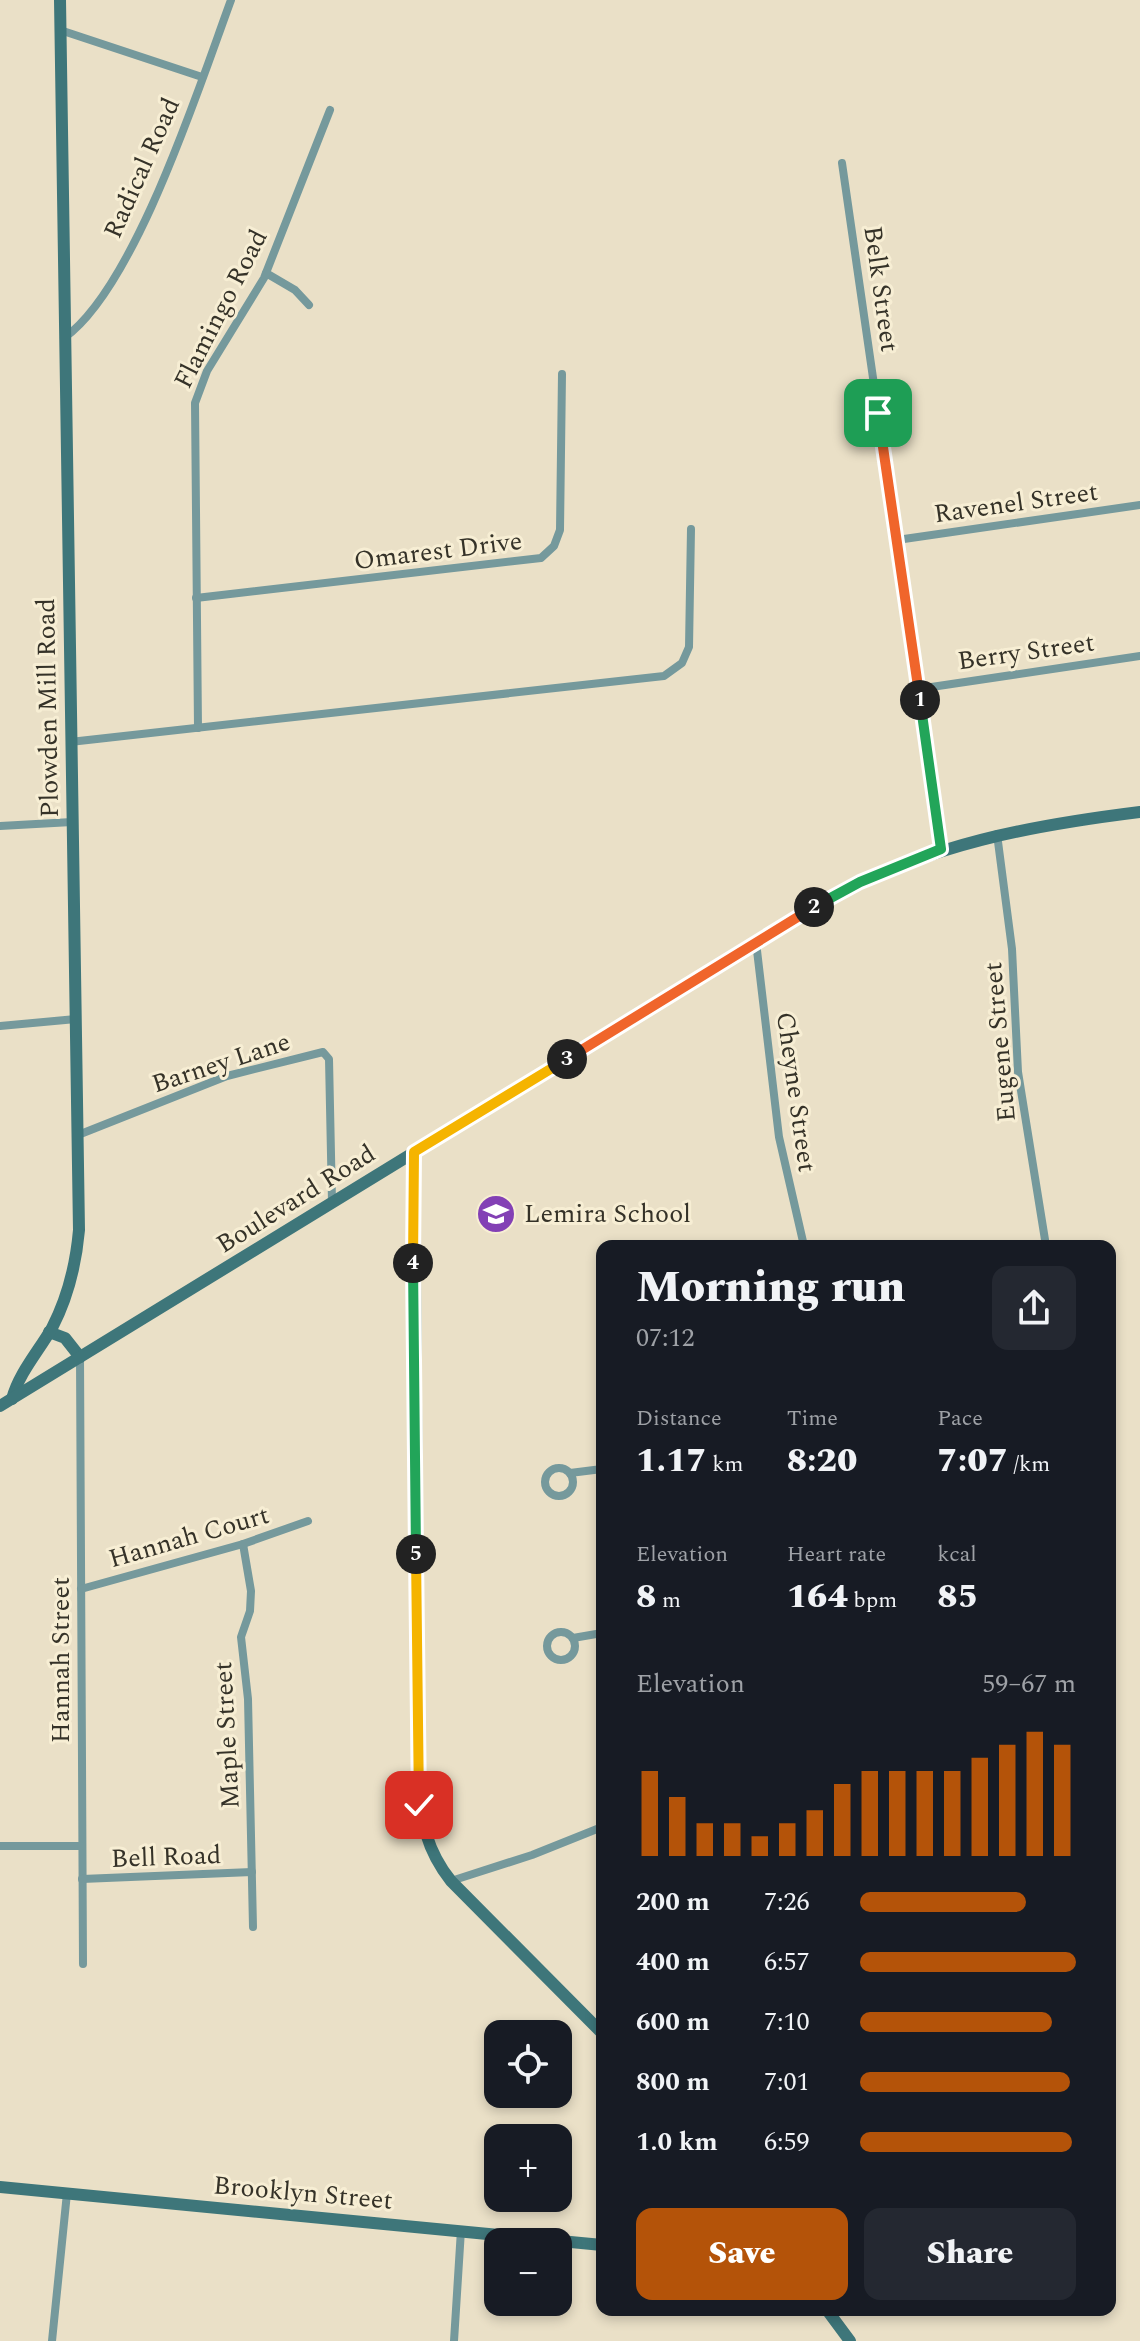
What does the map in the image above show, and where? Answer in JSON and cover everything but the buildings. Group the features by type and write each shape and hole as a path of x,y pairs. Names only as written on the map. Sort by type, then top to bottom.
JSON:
{"street":[{"name":"Plowden Mill Road","path":"6,1403 49,1332 69,1288 77,1254 78,1135 60,0"},
{"name":"Radical Road","path":"64,338 80,325 137,237 231,0"},
{"path":"60,30 202,77"},
{"name":"Flamingo Road","path":"198,728 195,403 207,371 266,273 330,110"},
{"name":"Belk Street","path":"842,163 941,849"},
{"path":"266,273 295,290 309,305"},
{"name":"Omarest Drive","path":"196,598 541,558 554,546 560,530 562,374"},
{"name":"Ravenel Street","path":"897,540 1140,505"},
{"path":"70,742 668,674 682,663 689,647 691,529"},
{"name":"Berry Street","path":"918,689 1140,656"},
{"name":"Boulevard Road","path":"6,1403 756,942 860,882 941,849 997,833 1140,812"},
{"path":"0,826 72,822"},
{"name":"Eugene Street","path":"997,833 1012,949 1018,1072 1045,1240"},
{"name":"Cheyne Street","path":"756,942 779,1137 803,1240"},
{"path":"0,1026 76,1019"},
{"name":"Barney Lane","path":"78,1135 227,1076 323,1052 329,1059 332,1202"},
{"path":"414,1152 419,1805 429,1847 451,1881 596,2027"},
{"path":"49,1332 65,1338 80,1357"},
{"name":"Hannah Street","path":"80,1357 83,1964"},
{"path":"570,1473 596,1470"},
{"name":"Hannah Court","path":"81,1589 243,1544 308,1521"},
{"name":"Maple Street","path":"243,1544 251,1591 250,1611 241,1637 248,1699 253,1927"},
{"path":"573,1638 596,1634"},
{"path":"451,1881 532,1855 596,1829"},
{"path":"0,1846 82,1846"},
{"name":"Bell Road","path":"82,1879 252,1872"},
{"name":"Brooklyn Street","path":"0,2187 596,2244"},
{"path":"52,2341 67,2193"},
{"path":"454,2341 461,2230"},
{"path":"831,2316 850,2341"}],"place":[{"name":"Lemira School","path":"496,1214"}],"route":[{"path":"419,1805 414,1152 826,900 899,864 941,849 878,413"}]}
